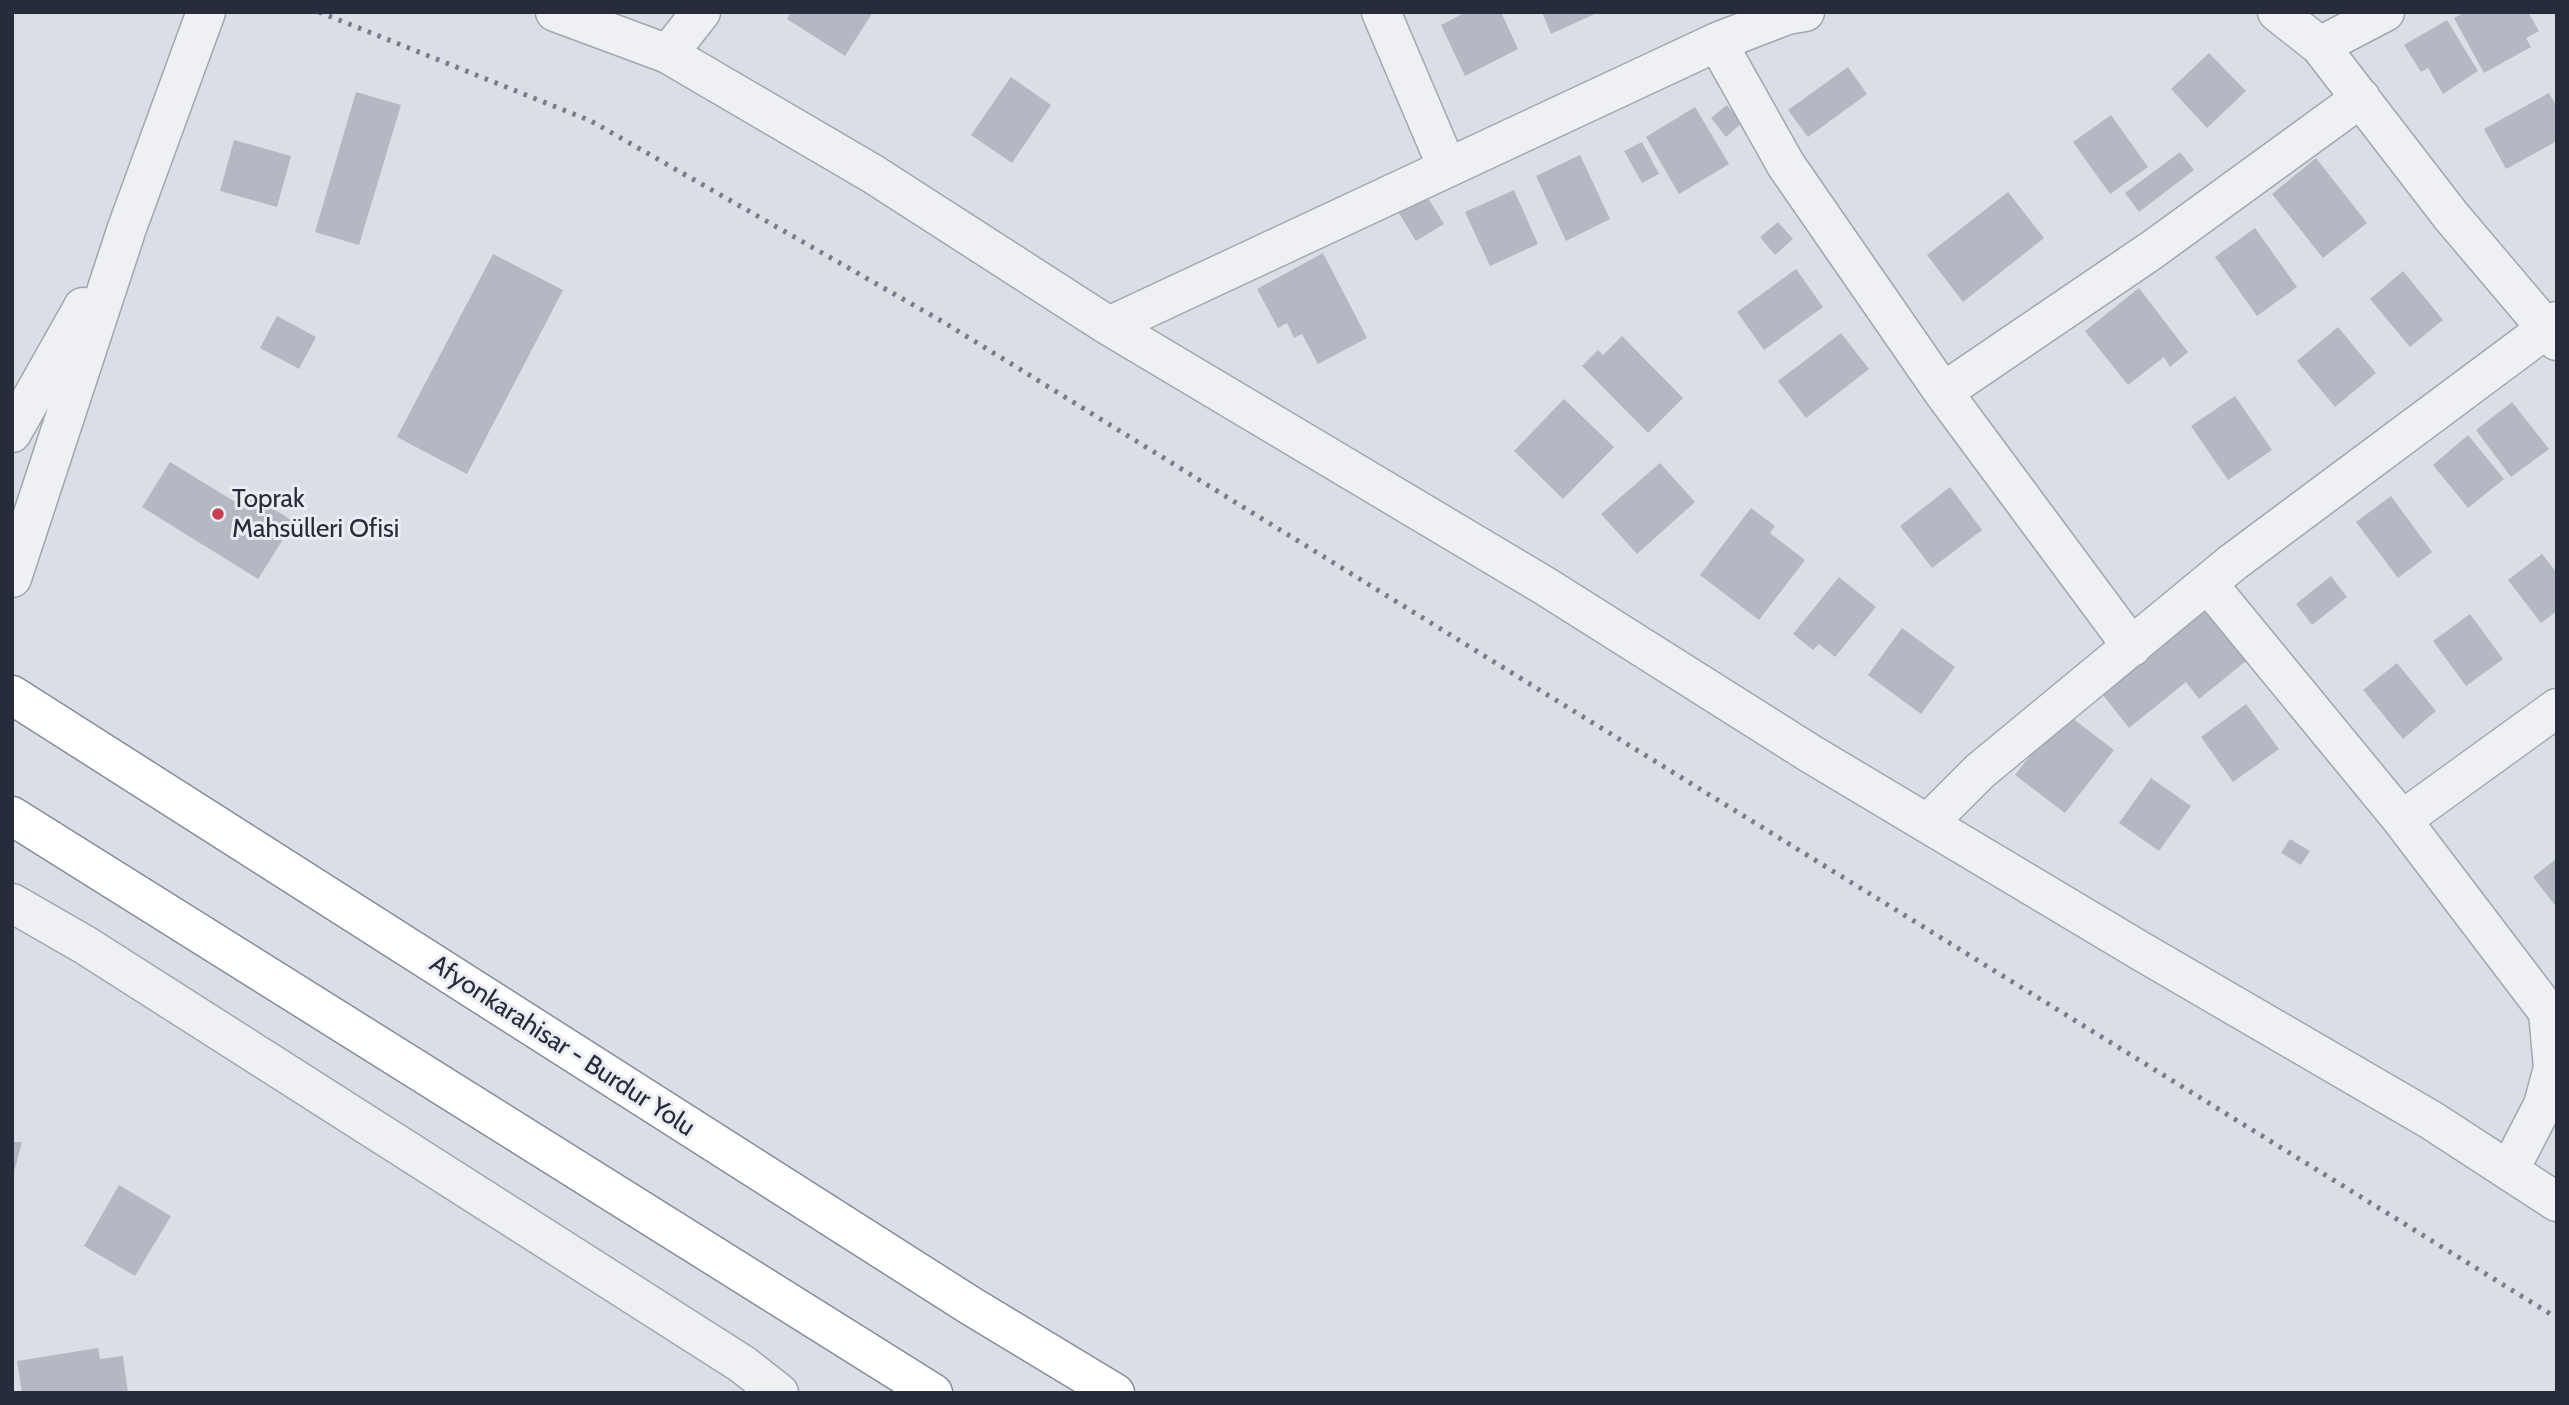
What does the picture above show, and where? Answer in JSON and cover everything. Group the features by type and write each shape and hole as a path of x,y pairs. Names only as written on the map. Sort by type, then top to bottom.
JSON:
{"highway":[{"name":"Afyonkarahisar - Burdur Yolu","path":"12,695 959,1299 1115,1393"},
{"path":"12,816 933,1393"}],"street":[{"path":"12,578 127,229 206,12"},
{"path":"555,12 668,54 873,174 1109,326 1545,586 1811,754 2431,1120 2557,1202"},
{"path":"668,54 701,12"},
{"path":"1381,12 1447,167"},
{"path":"1928,823 1980,771 2208,584 2553,329 2451,216 2320,46 2277,12"},
{"path":"2320,46 2385,12"},
{"path":"1109,326 1717,42 1793,13"},
{"path":"1717,42 1786,165 1943,392 2132,647"},
{"path":"1943,392 2152,250 2361,98"},
{"path":"12,433 127,229"},
{"path":"2208,584 2402,820 2552,1009 2553,1068 2543,1105 2510,1170"},
{"path":"2402,820 2557,708"},
{"path":"12,903 85,945 738,1379 779,1393"}],"building":[{"path":"791,12 873,12 845,56 787,19"},
{"path":"1466,12 1501,12 1518,49 1465,76 1441,25"},
{"path":"1542,12 1599,12 1551,34"},
{"path":"2465,12 2528,12 2539,31 2526,38 2531,47 2484,73 2454,18"},
{"path":"2447,20 2478,71 2443,94 2428,68 2421,72 2404,45"},
{"path":"2209,53 2246,91 2207,128 2171,89"},
{"path":"1848,67 1867,94 1808,137 1788,110"},
{"path":"1011,77 1051,105 1012,163 971,135"},
{"path":"356,92 401,105 359,245 315,232"},
{"path":"2549,93 2557,107 2557,141 2506,169 2484,129"},
{"path":"1727,105 1742,123 1726,137 1711,118"},
{"path":"1695,107 1729,164 1679,194 1646,137"},
{"path":"2111,115 2148,167 2110,194 2073,142"},
{"path":"234,140 291,156 277,207 220,191"},
{"path":"1642,142 1659,174 1642,183 1624,151"},
{"path":"2180,152 2194,170 2139,212 2125,193"},
{"path":"1580,155 1610,219 1566,241 1536,176"},
{"path":"2316,158 2367,223 2323,258 2272,194"},
{"path":"1514,190 1538,244 1490,266 1465,212"},
{"path":"2008,192 2044,238 1963,302 1927,255"},
{"path":"1425,193 1444,224 1416,241 1397,210"},
{"path":"1778,222 1793,239 1775,255 1760,237"},
{"path":"2255,228 2297,287 2257,316 2215,257"},
{"path":"1323,253 1367,338 1318,364 1302,334 1294,338 1287,323 1278,328 1257,289"},
{"path":"493,254 563,290 467,474 397,437"},
{"path":"1796,269 1823,307 1764,350 1737,312"},
{"path":"2403,271 2443,320 2410,347 2370,299"},
{"path":"2139,288 2188,352 2170,367 2164,357 2128,385 2085,331"},
{"path":"277,316 316,337 299,369 260,348"},
{"path":"2338,327 2376,373 2335,407 2297,361"},
{"path":"1841,333 1869,369 1806,418 1778,381"},
{"path":"1622,336 1683,398 1648,433 1582,366 1598,350 1603,355"},
{"path":"2235,396 2272,450 2228,480 2191,426"},
{"path":"1564,399 1614,447 1563,499 1514,451"},
{"path":"2512,402 2549,449 2511,477 2476,430"},
{"path":"2468,435 2504,479 2468,508 2433,465"},
{"name":"Toprak Mahsülleri Ofisi","path":"170,462 242,506 250,494 294,522 258,579 142,507"},
{"path":"1660,463 1695,502 1637,554 1601,514"},
{"path":"1950,487 1982,530 1932,568 1900,526"},
{"path":"2391,496 2432,552 2398,578 2356,522"},
{"path":"1751,508 1775,526 1770,533 1805,560 1759,620 1700,575"},
{"path":"2542,554 2557,573 2557,611 2541,623 2508,580"},
{"path":"2331,576 2347,597 2312,625 2296,604"},
{"path":"1839,577 1876,607 1835,657 1819,644 1813,650 1793,634"},
{"path":"2209,602 2240,641 2234,646 2246,661 2199,699 2186,682 2129,728 2099,690"},
{"path":"2470,614 2503,659 2466,686 2433,641"},
{"path":"1902,628 1955,667 1921,714 1868,675"},
{"path":"2397,663 2436,711 2403,739 2363,690"},
{"path":"2246,704 2279,749 2233,782 2201,737"},
{"path":"2064,712 2114,750 2065,813 2015,775"},
{"path":"2151,778 2191,806 2159,851 2119,823"},
{"path":"2290,839 2310,851 2301,865 2281,853"},
{"path":"2557,858 2557,908 2533,877"},
{"path":"12,1142 22,1142 13,1176 12,1176"},
{"path":"119,1185 171,1216 135,1276 84,1246"},
{"path":"98,1348 100,1359 123,1356 128,1393 22,1393 17,1361"}],"railway":[{"path":"319,12 591,121 945,323 2557,1318"}],"place":[{"name":"Toprak Mahsülleri Ofisi","path":"218,514"}]}
